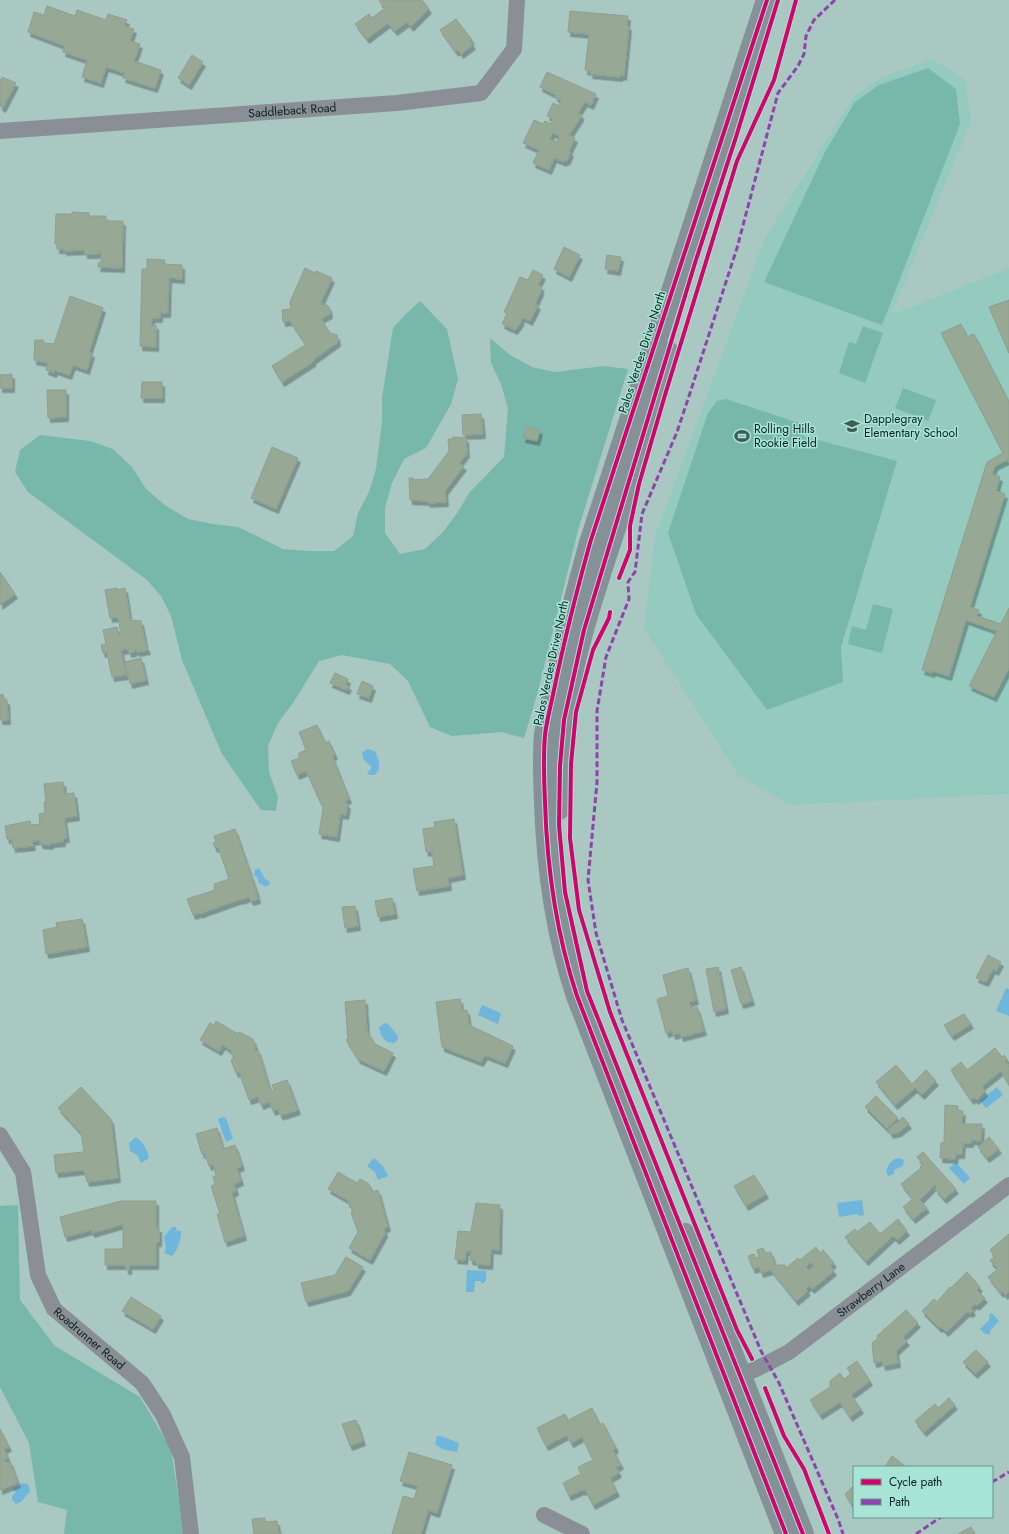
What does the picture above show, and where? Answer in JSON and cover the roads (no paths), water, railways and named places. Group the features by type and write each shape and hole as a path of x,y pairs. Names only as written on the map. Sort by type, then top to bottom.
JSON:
{"main road":[{"name":"Palos Verdes Drive North","path":"767,0 619,459 590,543 566,631 546,734 544,762 546,828 556,919 567,965 577,996 733,1378 803,1534"},
{"name":"Palos Verdes Drive North","path":"778,0 736,138 695,263 627,492 597,584 576,662 564,720 560,766 559,825 565,892 587,991 733,1378 786,1534"},
{"path":"566,631 578,610 597,584 595,562 620,485 619,459"}],"street":[{"name":"Saddleback Road","path":"0,131 397,103 481,93 514,49 517,0"},
{"name":"Roadrunner Road","path":"0,1135 23,1172 38,1275 54,1309 142,1384 163,1415 182,1457 191,1534"},
{"name":"Strawberry Lane","path":"733,1378 789,1352 1009,1185"},
{"path":"544,1515 582,1534"}],"water":[{"path":"367,749 375,751 379,762 379,769 375,775 369,775 367,773 372,767 364,760 362,753"},
{"path":"259,868 265,879 270,882 268,886 264,886 259,883 257,877 254,875 255,870"},
{"path":"1006,988 1009,989 1009,1016 996,1011"},
{"path":"482,1005 501,1013 498,1024 478,1015"},
{"path":"385,1023 389,1025 398,1036 397,1041 394,1043 387,1042 381,1035 379,1027"},
{"path":"997,1087 1003,1095 986,1108 980,1101"},
{"path":"223,1117 226,1118 233,1139 226,1142 218,1119"},
{"path":"136,1137 142,1142 149,1158 141,1163 138,1156 130,1151 129,1143"},
{"path":"374,1158 383,1166 388,1176 378,1180 375,1172 367,1166"},
{"path":"899,1158 904,1160 903,1166 894,1170 894,1174 888,1176 886,1172 889,1164 894,1159"},
{"path":"956,1162 970,1178 964,1184 949,1168"},
{"path":"862,1200 864,1215 859,1216 858,1214 839,1217 837,1203"},
{"path":"172,1227 176,1227 177,1231 181,1231 179,1245 172,1256 164,1253 166,1248 164,1237"},
{"path":"467,1270 486,1271 486,1281 482,1284 480,1281 475,1281 474,1292 466,1292"},
{"path":"992,1313 999,1321 990,1331 990,1335 984,1333 980,1329 989,1320 989,1315"},
{"path":"437,1436 441,1436 459,1443 457,1452 445,1450 437,1446 435,1443"},
{"path":"21,1483 28,1484 30,1491 21,1502 16,1504 12,1499 12,1496 16,1492 13,1490 16,1486 19,1488"}],"place":[{"name":"Dapplegray Elementary School","path":"852,426"},
{"name":"Rolling Hills Rookie Field","path":"742,436"}]}
